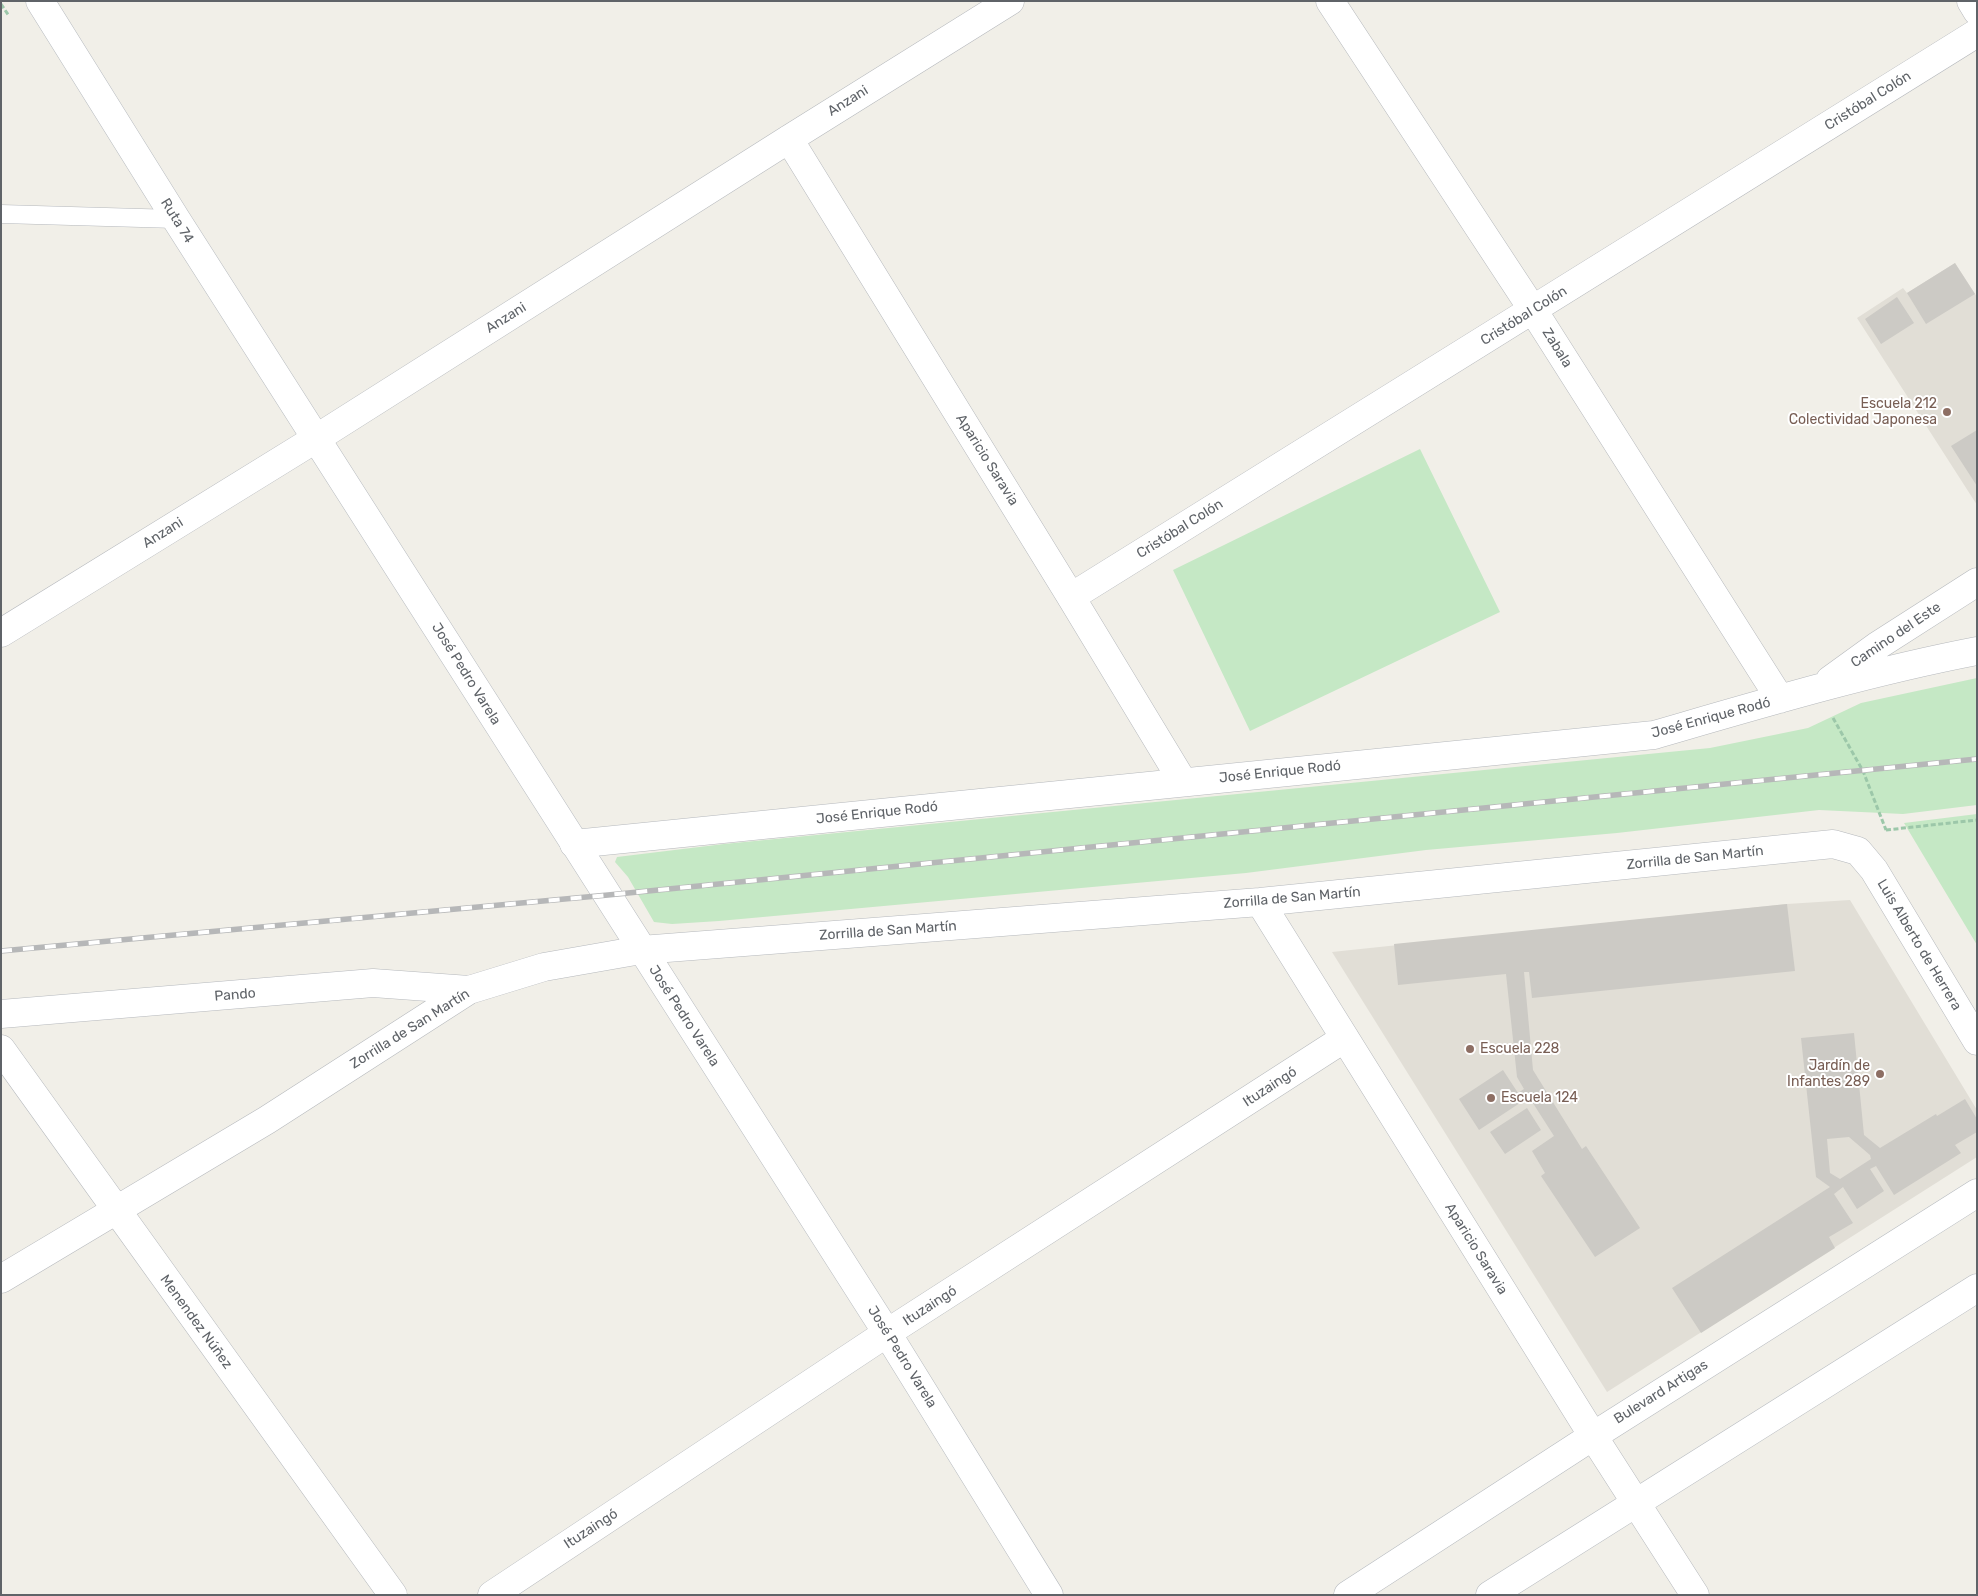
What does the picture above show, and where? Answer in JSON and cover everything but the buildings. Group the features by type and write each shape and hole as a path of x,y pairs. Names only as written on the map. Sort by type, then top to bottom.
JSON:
{"street":[{"name":"Ruta 74","path":"40,1 176,220 317,438"},
{"name":"Anzani","path":"1,633 317,438 788,139 1010,1"},
{"name":"Zabala","path":"1330,1 1533,310 1780,699"},
{"path":"1971,1 1977,11"},
{"name":"Cristóbal Colón","path":"1071,597 1977,34"},
{"name":"Aparicio Saravia","path":"788,139 1183,782"},
{"name":"José Pedro Varela","path":"317,438 887,1334 1049,1595"},
{"name":"Camino del Este","path":"1816,690 1877,646 1977,582"},
{"name":"José Enrique Rodó","path":"574,844 1654,735 1917,663 1977,651"},
{"name":"Zorrilla de San Martín","path":"1,1279 267,1120 469,990 544,967 641,950 1260,902 1833,844 1858,851"},
{"name":"Luis Alberto de Herrera","path":"1858,851 1874,870 1977,1041"},
{"name":"Aparicio Saravia","path":"1260,902 1593,1436 1695,1595"},
{"name":"Pando","path":"1,1014 373,983 469,990"},
{"name":"Ituzaingó","path":"492,1595 887,1334 1345,1038"},
{"name":"Menendez Núñez","path":"1,1049 393,1595"},
{"name":"Bulevard Artigas","path":"1348,1595 1593,1436 1977,1193"},
{"path":"1490,1595 1977,1288"}],"lane":[{"path":"1,214 176,220"}],"path":[{"path":"1816,690 1863,771 1886,830"},
{"path":"1858,851 1886,830 1977,820"}],"shaded area":[{"name":"Escuela 212 Colectividad Japonesa","path":"1955,263 1977,297 1977,505 1857,318 1903,288 1907,293"},
{"path":"1850,900 1977,1110 1977,1157 1607,1392 1332,952 1787,904"}],"green space":[{"path":"1420,449 1500,612 1250,731 1173,570"},
{"path":"1977,678 1977,805 1903,814 1819,810 1617,833 1426,850 1246,873 672,924 654,922 628,877 615,862 617,857 724,844 1710,748 1808,728 1861,703"},
{"path":"1977,814 1977,945 1904,823"}],"railway":[{"path":"1,951 608,895 1977,759"}],"place":[{"name":"Escuela 212 Colectividad Japonesa","path":"1947,412"},
{"name":"Escuela 228","path":"1470,1049"},
{"name":"Jardín de Infantes 289","path":"1880,1074"},
{"name":"Escuela 124","path":"1491,1098"}]}
